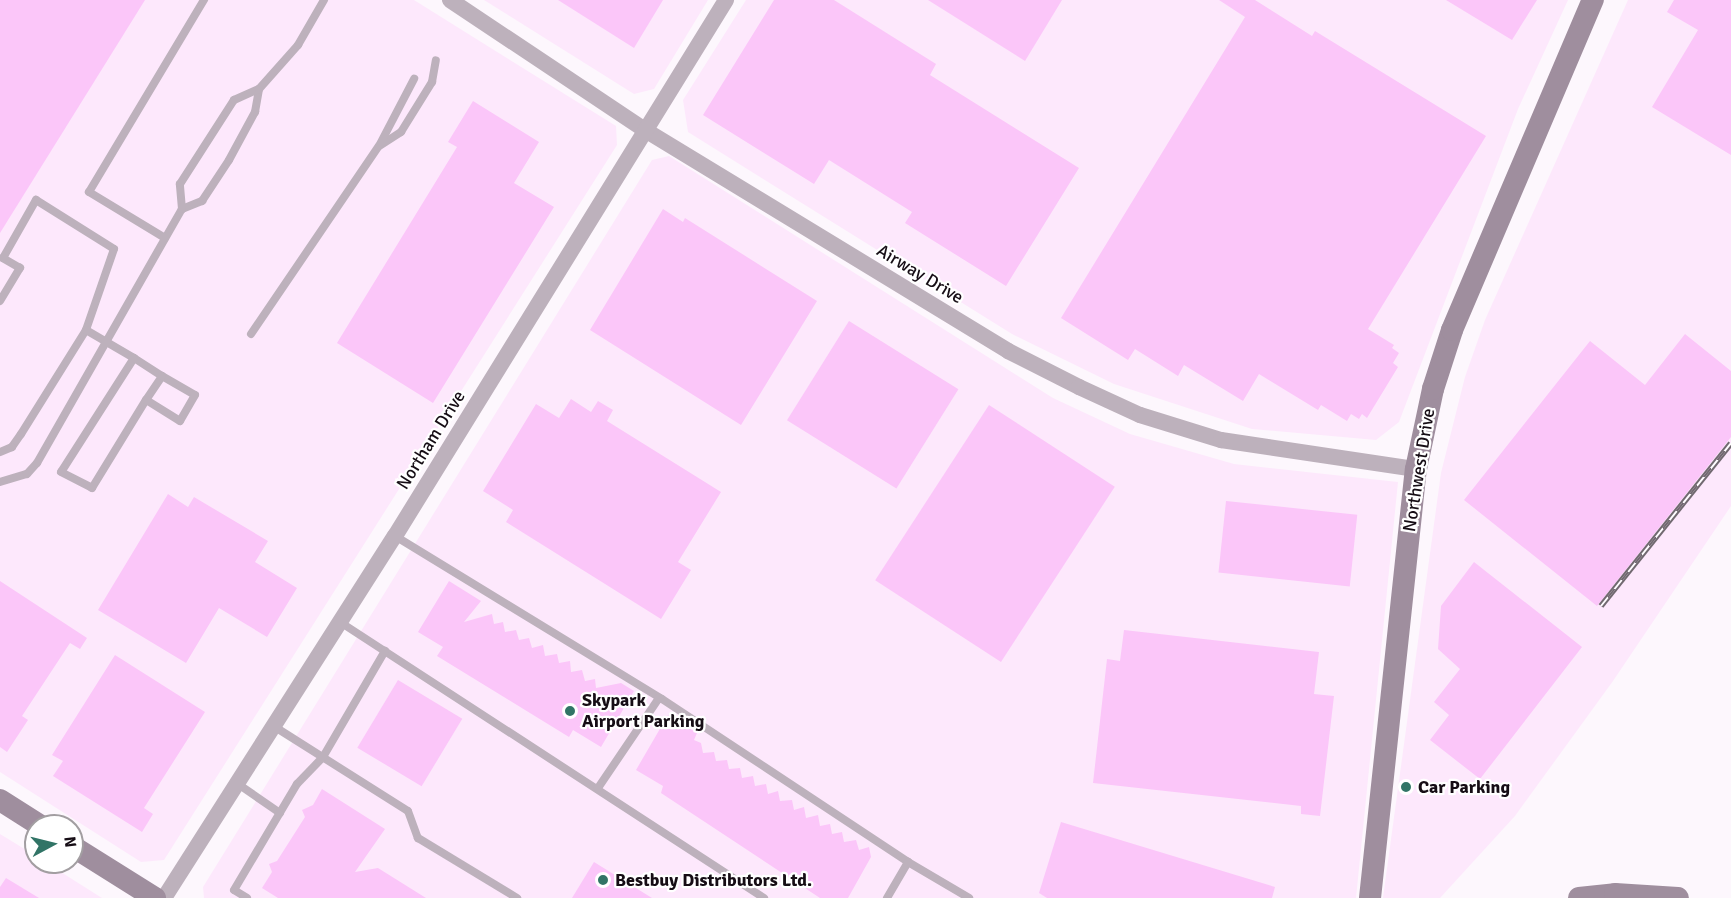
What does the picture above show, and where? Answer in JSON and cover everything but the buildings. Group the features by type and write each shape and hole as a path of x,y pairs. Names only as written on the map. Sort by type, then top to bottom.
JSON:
{"street":[{"name":"Airway Drive","path":"450,0 645,130 1008,351 1140,414 1221,440 1416,469"},
{"name":"Northam Drive","path":"164,898 395,536 726,0"},
{"name":"Northwest Drive","path":"1370,898 1416,469 1433,389 1452,330 1593,0"},
{"path":"0,800 24,815"},
{"path":"84,854 155,898"},
{"path":"1579,898 1615,894 1678,898"}],"lane":[{"path":"165,238 89,192 204,0"},
{"path":"0,482 27,474 37,463 107,344 182,208 180,184 234,100 259,89 298,45 324,0"},
{"path":"379,146 401,132 432,82 436,60"},
{"path":"251,334 379,146 414,79"},
{"path":"182,208 202,201 229,160 255,112 259,89"},
{"path":"0,301 20,268 3,258 36,200 114,249 86,330 12,447 0,452"},
{"path":"86,330 195,395 180,421 146,400"},
{"path":"134,358 61,472 92,488 162,376"},
{"path":"395,536 659,698 908,862 969,898"},
{"path":"340,622 764,898"},
{"path":"247,898 234,890 297,784 323,757 385,651"},
{"path":"598,788 659,698"},
{"path":"275,727 408,812 418,838 517,898"},
{"path":"238,784 280,813"},
{"path":"887,898 908,862"}],"shaded area":[{"path":"0,0 414,0 616,126 617,145 164,860 141,862 84,826 84,814 66,814 0,772"},
{"path":"484,0 708,0 654,89 634,94"},
{"path":"746,0 1568,0 1518,109 1399,422 1376,440 1252,429 1114,384 1012,334 688,132 683,100"},
{"path":"1628,0 1731,0 1731,506 1613,681 1515,816 1440,898 1383,898 1441,473 1465,377 1485,320"},
{"path":"669,156 1053,398 1130,434 1234,464 1398,482 1356,898 204,898 203,887 652,160"},
{"path":"0,834 24,849 24,874 64,874 102,898 0,898"}],"railway":[{"path":"1601,606 1731,443"}],"place":[{"name":"Skypark Airport Parking","path":"570,711"},
{"name":"Car Parking","path":"1406,787"},
{"name":"Bestbuy Distributors Ltd.","path":"603,880"}]}
